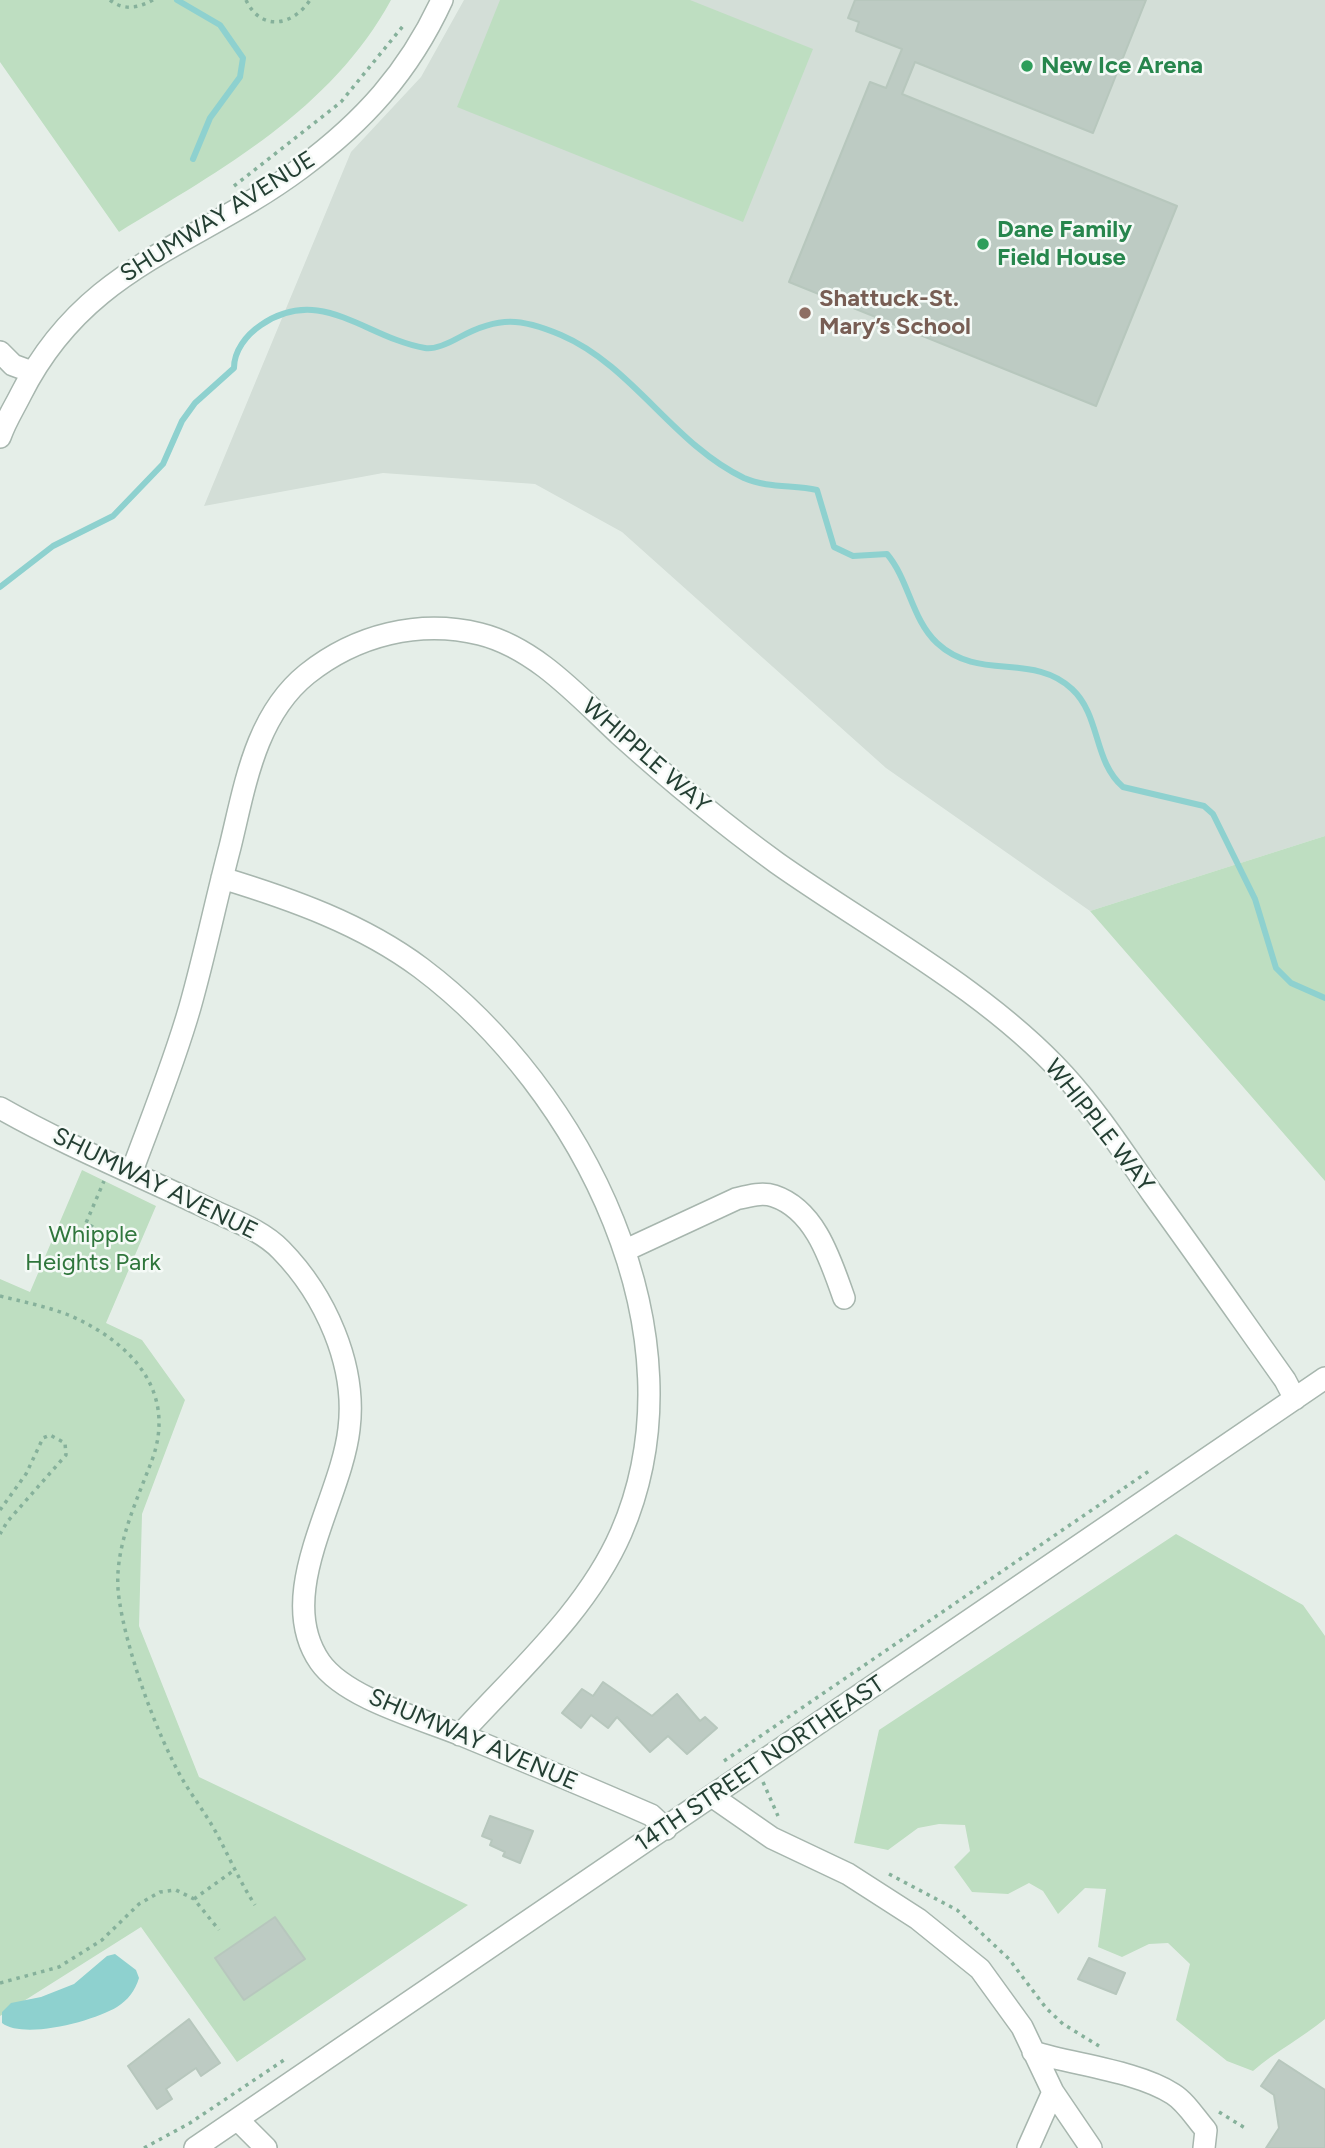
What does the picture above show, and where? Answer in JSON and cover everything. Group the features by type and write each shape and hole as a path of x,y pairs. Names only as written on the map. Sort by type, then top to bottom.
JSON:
{"street":[{"name":"SHUMWAY AVENUE","path":"0,437 32,372 64,326 115,282 156,254 299,170 361,117 388,91 442,0"},
{"path":"0,352 13,365 32,372"},
{"name":"WHIPPLE WAY","path":"132,1171 174,1060 252,759 282,700 305,676 361,642 386,633 453,630 483,635 516,649 547,668 680,789 775,862 984,1004 1026,1037 1064,1076 1099,1118 1285,1380 1295,1399"},
{"path":"222,878 317,911 371,936 421,968 465,1006 514,1058 554,1110 590,1172 626,1250 650,1369 648,1422 639,1477 622,1532 595,1582 460,1735"},
{"name":"SHUMWAY AVENUE","path":"0,1108 235,1219 279,1248 303,1275 324,1308 339,1349 349,1396 349,1428 342,1464 305,1582 302,1603 307,1634 321,1663 365,1697 651,1815 666,1829"},
{"path":"626,1250 736,1199 773,1195 802,1214 828,1251 844,1298"},
{"name":"14TH STREET NORTHEAST","path":"195,2148 1325,1378"},
{"path":"713,1797 772,1838 848,1874 918,1919 979,1969 1022,2027 1053,2092 1091,2148"},
{"path":"1033,2052 1065,2062 1113,2070 1174,2094 1206,2130 1204,2148"},
{"path":"1028,2148 1053,2092"},
{"path":"238,2120 265,2148"}],"path":[{"path":"110,0 121,7 131,8 153,0"},
{"path":"246,0 256,14 278,22 300,15 310,0"},
{"path":"223,192 341,102 408,19"},
{"path":"0,1296 57,1311 87,1325 119,1346 153,1389 159,1407 161,1431 119,1557 118,1598 167,1748 219,1838 233,1871 255,1905"},
{"path":"0,1510 26,1474 43,1438 50,1436 65,1443 66,1455 7,1522 0,1534"},
{"path":"194,1899 233,1871"},
{"path":"0,1983 59,1967 80,1955 102,1940 150,1895 176,1890 194,1899 219,1930"}],"shaded area":[{"name":"Shattuck-St. Mary’s School","path":"464,0 1325,0 1325,836 1090,911 886,768 622,532 535,484 383,473 204,506 351,152 421,77"}],"green space":[{"path":"0,0 391,0 366,39 338,74 306,105 235,160 119,232 0,62"},
{"path":"500,0 690,0 813,49 743,222 457,107"},
{"path":"1325,836 1325,1181 1090,911"},
{"name":"Whipple Heights Park","path":"82,1170 156,1206 106,1323 142,1340 185,1400 142,1514 139,1626 199,1777 468,1905 237,2062 141,1927 0,2016 0,1279 30,1292"},
{"path":"1176,1534 1303,1605 1325,1636 1325,2019 1253,2071 1227,2061 1176,2020 1190,1964 1168,1943 1149,1944 1122,1957 1098,1947 1106,1889 1085,1888 1058,1914 1043,1891 1029,1883 1008,1894 972,1892 954,1867 970,1851 965,1825 939,1824 918,1828 888,1850 854,1843 879,1730"}],"water":[{"path":"115,1954 136,1970 139,1978 131,1995 117,2007 92,2018 59,2027 26,2030 2,2023 2,2012 11,2003 41,1997 74,1984 107,1956"}],"building":[{"name":"Dane Family Field House","path":"855,0 1146,0 1093,133 915,62 902,94 1177,206 1096,406 789,282 870,82 886,88 902,49 856,31 859,22 848,18"},
{"path":"603,1682 652,1716 677,1694 700,1721 705,1717 717,1728 687,1754 668,1736 650,1752 617,1717 608,1728 591,1715 581,1728 562,1713 582,1689 593,1696"},
{"path":"490,1816 533,1831 520,1863 503,1856 505,1852 490,1845 492,1840 482,1836"},
{"path":"275,1917 305,1959 244,2000 215,1958"},
{"path":"1089,1958 1125,1973 1116,1994 1078,1979"},
{"path":"189,2019 220,2063 201,2076 196,2068 166,2089 172,2099 157,2109 128,2066"},
{"path":"1279,2060 1325,2090 1325,2148 1266,2148 1279,2128 1274,2095 1261,2086"}],"waterway":[{"path":"177,0 220,25 243,58 240,77 210,118 193,159"},
{"path":"0,587 53,546 113,516 163,464 182,421 195,403 234,368 236,356 250,334 283,314 304,310 324,312 425,348 443,345 487,325 510,322 534,325 587,349 632,385 696,446 744,478 771,485 817,490 834,547 853,556 887,554 901,576 916,612 929,634 953,655 988,665 1040,672 1057,678 1072,689 1088,712 1106,765 1123,787 1204,806 1213,814 1255,899 1276,968 1291,983 1325,998"}],"place":[{"name":"New Ice Arena","path":"1027,66"},
{"name":"Dane Family Field House","path":"983,244"},
{"name":"Shattuck-St. Mary’s School","path":"805,313"}]}
